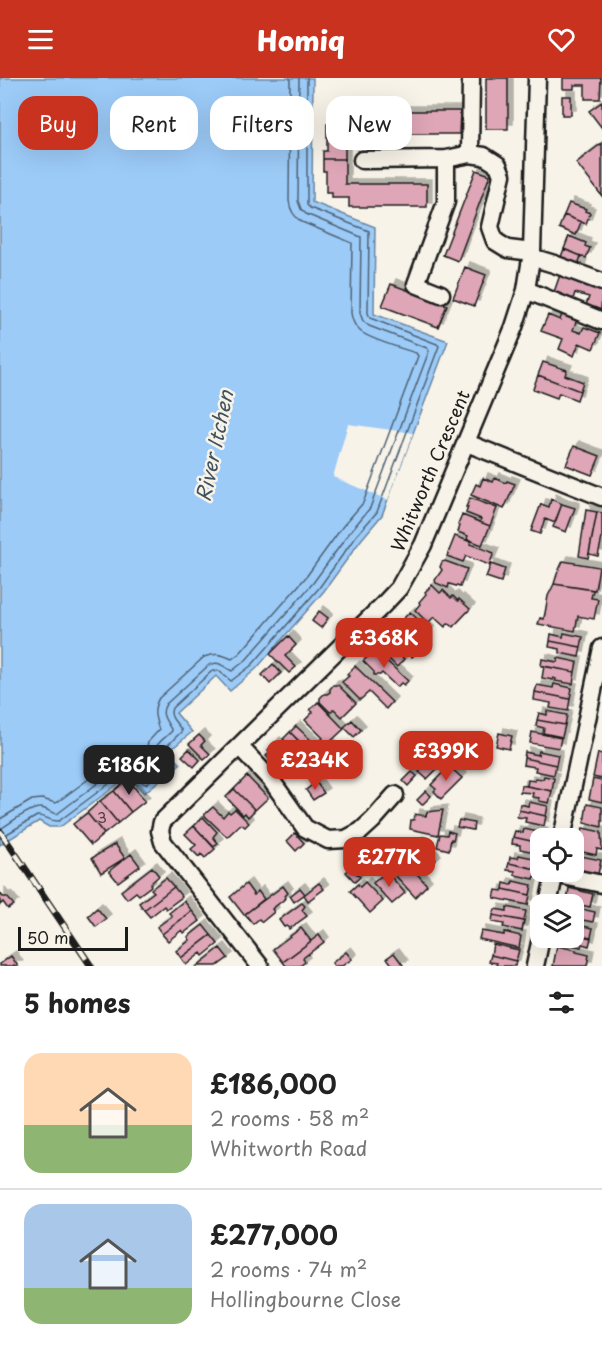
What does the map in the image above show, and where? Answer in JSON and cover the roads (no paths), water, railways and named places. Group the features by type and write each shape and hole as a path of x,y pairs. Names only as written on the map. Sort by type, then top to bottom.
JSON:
{"street":[{"path":"470,154 471,78"},
{"name":"Whitworth Crescent","path":"260,966 163,842 160,831 162,822 399,588 423,545 514,327 526,290 531,255 537,78"},
{"path":"362,160 446,159 470,154 483,156 498,165 502,175 490,227 495,241 508,249 531,255 602,282"},
{"path":"441,294 416,284 447,202 446,159"},
{"path":"526,290 602,321"},
{"path":"467,443 602,497"},
{"path":"564,828 602,648"},
{"path":"240,747 271,780 305,828 328,840 346,839 378,826 395,795"},
{"path":"584,880 602,884"},
{"path":"535,966 539,948"}],"water":[{"name":"River Itchen","path":"0,78 313,78 313,96 210,96 210,150 312,150 312,202 375,227 374,314 448,341 382,515 324,591 256,669 230,691 216,676 176,713 192,732 168,752 180,764 144,793 129,776 60,827 49,827 39,821 0,845"}],"railway":[{"path":"0,831 91,966"}]}
